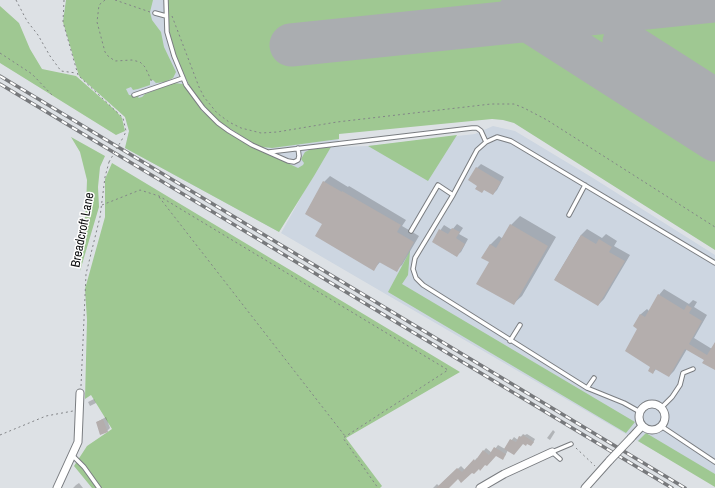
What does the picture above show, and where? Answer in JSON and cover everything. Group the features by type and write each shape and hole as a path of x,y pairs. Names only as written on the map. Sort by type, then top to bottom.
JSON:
{"street":[{"path":"57,488 78,442 80,393"},
{"path":"649,405 661,408 664,419 661,426 651,430 644,428 639,421 640,412 642,408 649,405"},
{"path":"585,488 642,426"},
{"path":"480,488 504,474 552,452"}],"lane":[{"path":"166,0 168,38 183,78 193,96 218,123 244,141 288,162 294,162 299,158 298,148"},
{"path":"155,13 166,16"},
{"path":"134,95 183,78"},
{"path":"152,82 154,88"},
{"path":"268,152 472,128 477,128 486,142"},
{"path":"640,412 624,402 587,388 423,285 416,278 413,269 415,258 454,195 477,150 486,142 497,137 511,141 715,263"},
{"path":"411,231 438,185 454,195"},
{"path":"569,214 585,185"},
{"path":"510,341 520,325"},
{"path":"661,408 672,397 680,385 683,373 693,369"},
{"path":"587,388 594,378"},
{"path":"661,426 715,461"},
{"path":"560,459 552,452 571,444"},
{"path":"72,455 84,467 99,488"}],"path":[{"path":"16,0 27,21 38,34 50,56 61,71 77,73 63,22 64,0"},
{"path":"105,0 99,5 97,22 105,52 115,61 132,60 140,62 145,67 152,82"},
{"path":"115,0 155,13"},
{"path":"172,14 204,97 217,113 241,128 261,133 273,133 337,122 491,104 514,104 547,120 715,227"},
{"path":"0,53 32,74 52,95"},
{"name":"Breadcroft Lane","path":"77,73 123,118 126,131 109,162 105,177 102,205 86,274 80,393"},
{"path":"102,205 121,196 140,190 159,196 448,370 345,437"},
{"path":"159,196 345,437 343,438 378,488"},
{"path":"0,435 46,416 79,410"},
{"path":"571,444 601,472"}],"shaded area":[{"path":"66,0 715,0 534,114 338,124 339,147 368,146 475,134 493,126 515,131 715,255 715,486 281,233 304,192 279,232 125,148 129,131 125,117 80,76 63,19"}],"green space":[{"path":"66,0 153,0 150,12 152,20 161,32 164,47 176,72 173,78 165,82 156,83 153,80 150,81 150,85 138,89 133,90 131,87 126,89 129,95 139,96 138,98 174,83 183,84 202,111 228,133 247,144 298,168 304,163 301,159 305,152 311,149 331,147 279,232 125,148 129,131 125,117 79,76 63,22"},
{"path":"168,0 715,0 715,250 514,123 503,120 492,119 339,134 339,139 272,148 254,144 217,120 191,89 176,58 171,39 168,25"},
{"path":"0,6 19,23 30,49 42,69 76,76 116,111 122,118 125,131 116,135 0,63"},
{"path":"457,135 428,181 368,146"},
{"path":"71,137 105,156 100,167 98,187 99,207 80,271 87,180 80,152"},
{"path":"112,163 460,372 346,438 382,486 380,488 92,488 74,466 87,446 112,429 91,395 85,399 87,320 85,289 105,217 105,179"},
{"path":"410,251 408,275 402,284 635,422 626,433 388,292"},
{"path":"646,433 715,474 715,487 638,441"}],"building":[{"path":"476,167 501,182 493,195 484,190 482,193 475,189 477,186 468,180"},
{"path":"323,181 401,225 397,232 414,242 397,272 379,262 374,271 315,236 322,224 305,214"},
{"path":"510,224 548,246 514,305 476,284 489,262 481,258 490,244 496,248"},
{"path":"452,228 460,232 456,238 465,244 457,257 432,242 439,229 448,234"},
{"path":"581,235 596,244 599,239 612,247 609,252 625,261 598,306 554,280"},
{"path":"658,294 684,310 687,305 692,308 689,313 702,321 689,344 707,355 715,342 715,370 702,363 704,360 685,349 669,377 655,369 653,374 648,371 650,367 625,351 637,329 633,326 640,314 645,317"},
{"path":"103,419 108,432 100,435 96,422"},
{"path":"523,435 534,442 531,446 527,444 526,446 523,444 514,455 504,449 510,439 516,442 519,436 522,437"},
{"path":"494,447 506,454 503,460 496,456 487,466 485,465 480,471 479,469 474,474 472,473 461,483 458,479 449,488 436,488 457,468 462,472 474,459 475,461 483,450 489,455"}],"runway":[{"path":"291,45 715,1"},
{"path":"518,14 715,140"},
{"path":"624,42 715,100"}],"railway":[{"path":"0,76 685,488"},
{"path":"0,84 672,488"}]}
